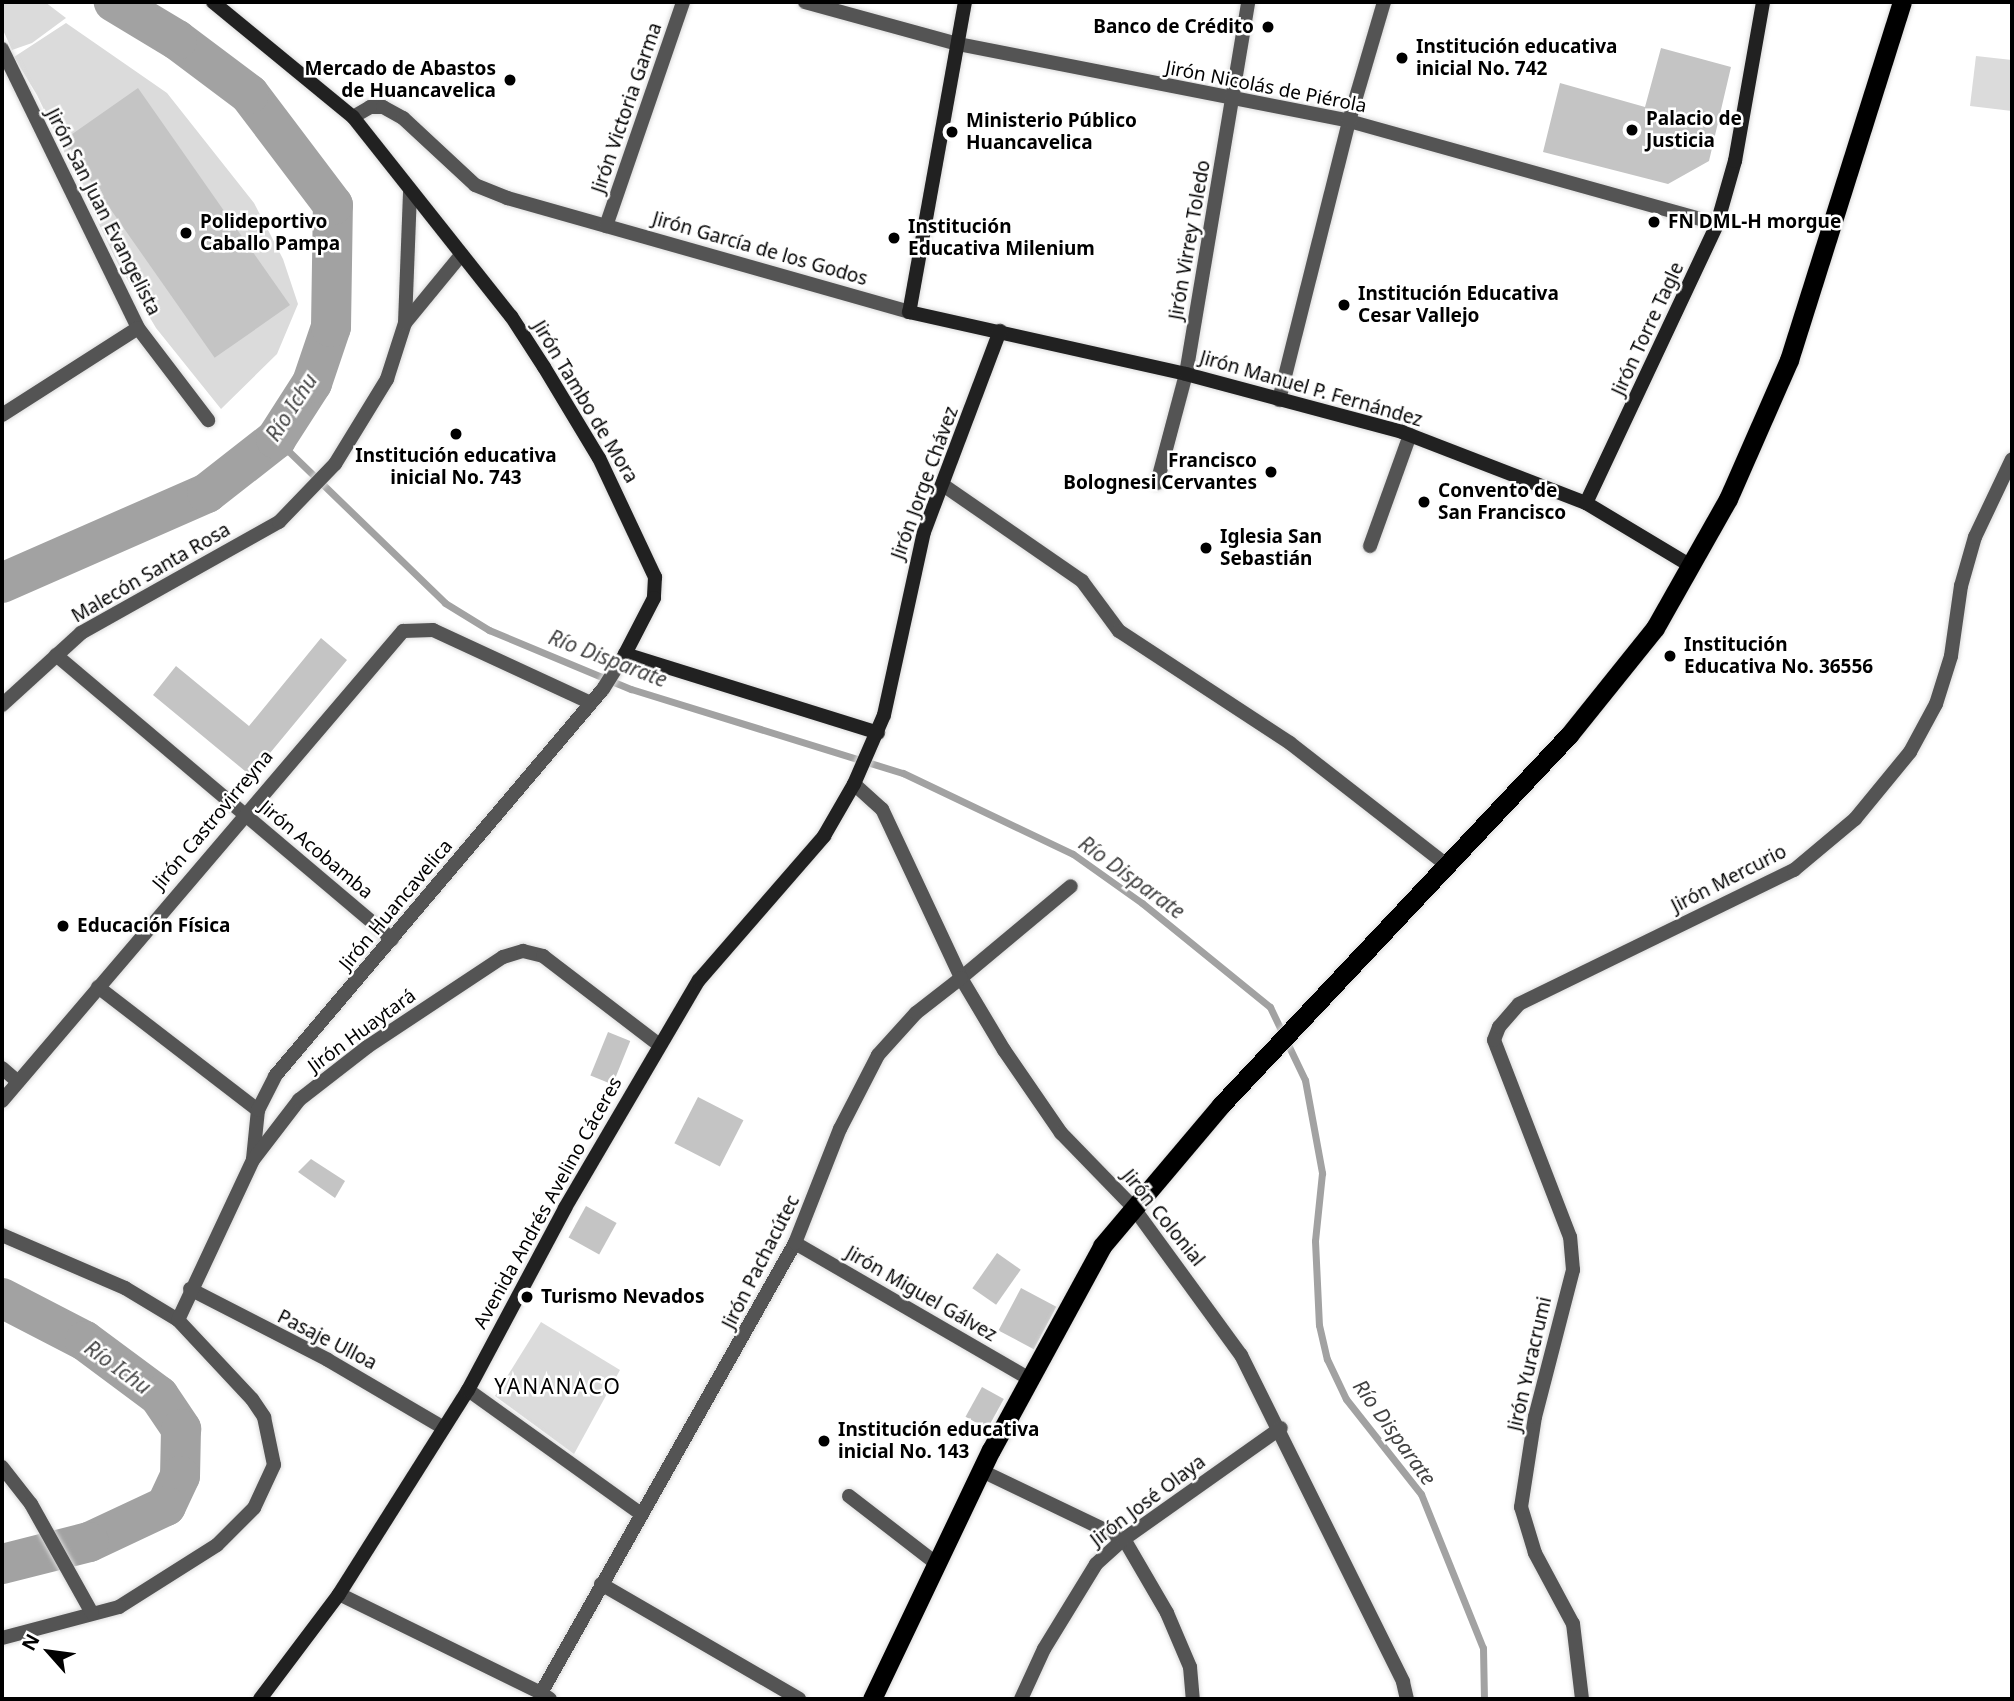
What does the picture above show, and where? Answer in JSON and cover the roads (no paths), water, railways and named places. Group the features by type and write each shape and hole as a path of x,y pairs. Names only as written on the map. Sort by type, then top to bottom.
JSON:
{"highway":[{"path":"872,1699 1028,1378 1102,1246 1133,1207 1251,1074 1448,866 1592,706 1655,628 1728,499 1789,360 1902,2"}],"main road":[{"path":"213,2 353,117 410,192"},
{"path":"909,312 965,2"},
{"name":"Jirón Torre Tagle","path":"1586,503 1717,223 1735,161 1763,2"},
{"name":"Jirón Tambo de Mora","path":"410,192 461,255 544,367 599,458 651,566 654,598 625,654"},
{"name":"Jirón García de los Godos","path":"909,312 1186,374"},
{"name":"Jirón Jorge Chávez","path":"876,740 914,567 999,331"},
{"name":"Jirón Manuel P. Fernández","path":"1186,374 1410,435 1586,503 1692,566"},
{"path":"625,654 876,740"},
{"name":"Avenida Andrés Avelino Cáceres","path":"260,1699 339,1594 468,1390 658,1044 725,945 824,836 876,740"}],"street":[{"name":"Jirón Victoria Garma","path":"606,226 683,2"},
{"name":"Jirón Nicolás de Piérola","path":"804,2 958,44 1234,101 1349,121 1717,223"},
{"name":"Jirón Virrey Toledo","path":"1157,483 1186,374 1234,101 1248,2"},
{"path":"1279,400 1349,121 1384,2"},
{"name":"Jirón San Juan Evangelista","path":"2,49 138,328 208,420"},
{"name":"Jirón García de los Godos","path":"353,117 370,107 383,107 403,118 475,185 606,226 909,312"},
{"path":"405,323 410,192"},
{"path":"405,323 461,255"},
{"name":"Malecón Santa Rosa","path":"2,705 81,633 279,522 294,509 335,464 387,379 405,323"},
{"path":"2,415 138,328"},
{"path":"1370,546 1410,435"},
{"name":"Jirón Mercurio","path":"1494,1040 1499,1027 1520,1004 1794,870 1855,819 1910,752 1936,704 1951,656 1961,586 1975,537 2012,459"},
{"path":"943,485 1082,581 1119,631 1290,743 1448,866"},
{"name":"Jirón Castrovirreyna","path":"2,1101 243,815 403,631 433,630 591,703"},
{"name":"Jirón Tambo de Mora","path":"603,690 625,654"},
{"name":"Jirón Acobamba","path":"55,655 392,939"},
{"name":"Jirón Huancavelica","path":"253,1160 258,1110 275,1076 603,690"},
{"name":"Jirón Colonial","path":"856,780 882,810 961,978 1061,1133 1133,1207 1241,1355 1281,1429 1403,1682 1407,1699"},
{"name":"Jirón Pachacútec","path":"545,1696 601,1584 795,1243 826,1174 839,1129 878,1055 916,1013 1072,886"},
{"name":"Jirón Huaytará","path":"178,1320 190,1289 253,1160 299,1100 435,1002 503,957 523,951 543,957 658,1044"},
{"path":"98,987 258,1110"},
{"name":"Jirón Yuracrumi","path":"1494,1040 1570,1237 1573,1270 1535,1417 1521,1507 1535,1553 1573,1624 1582,1699"},
{"path":"2,1068 18,1082"},
{"path":"2,1235 125,1288 178,1320 252,1399 267,1426 274,1465 254,1508 217,1545 119,1607 2,1638"},
{"name":"Jirón Miguel Gálvez","path":"795,1243 1028,1378"},
{"name":"Pasaje Ulloa","path":"190,1289 411,1406 444,1428"},
{"path":"468,1390 642,1514"},
{"name":"Jirón José Olaya","path":"1021,1699 1044,1649 1096,1564 1124,1539 1281,1429"},
{"path":"2,1467 32,1504 92,1613"},
{"path":"982,1471 1124,1539 1167,1613 1190,1667 1193,1699"},
{"path":"849,1496 937,1564"},
{"path":"601,1584 799,1699"},
{"path":"339,1594 545,1696"}],"waterway":[{"name":"Río Ichu","path":"2,583 207,493 276,439 312,383 331,327 333,205 249,94 177,40 114,2"},
{"name":"Río Disparate","path":"276,439 445,603 489,630 631,689 903,773 1073,854 1142,903 1270,1007 1305,1080 1322,1173 1315,1241 1319,1325 1327,1359 1346,1399 1421,1494 1483,1648 1484,1699"},
{"name":"Río Ichu","path":"2,1298 85,1341 159,1396 181,1429 180,1476 166,1506 89,1542 2,1564"}],"place":[{"name":"Banco de Crédito","path":"1268,27"},
{"name":"Institución educativa inicial No. 742","path":"1402,58"},
{"name":"Mercado de Abastos de Huancavelica","path":"510,80"},
{"name":"Palacio de Justicia","path":"1632,130"},
{"name":"Ministerio Público Huancavelica","path":"952,132"},
{"name":"FN DML-H morgue","path":"1654,222"},
{"name":"Polideportivo Caballo Pampa","path":"186,233"},
{"name":"Institución Educativa Milenium","path":"894,238"},
{"name":"Institución Educativa Cesar Vallejo","path":"1344,305"},
{"name":"Institución educativa inicial No. 743","path":"456,434"},
{"name":"Francisco Bolognesi Cervantes","path":"1271,472"},
{"name":"Convento de San Francisco","path":"1424,502"},
{"name":"Iglesia San Sebastián","path":"1206,548"},
{"name":"Institución Educativa No. 36556","path":"1670,656"},
{"name":"Educación Física","path":"63,926"},
{"name":"Turismo Nevados","path":"527,1297"},
{"name":"Institución educativa inicial No. 143","path":"824,1441"}],"district":[{"name":"YANANACO","path":"558,1386"}]}
